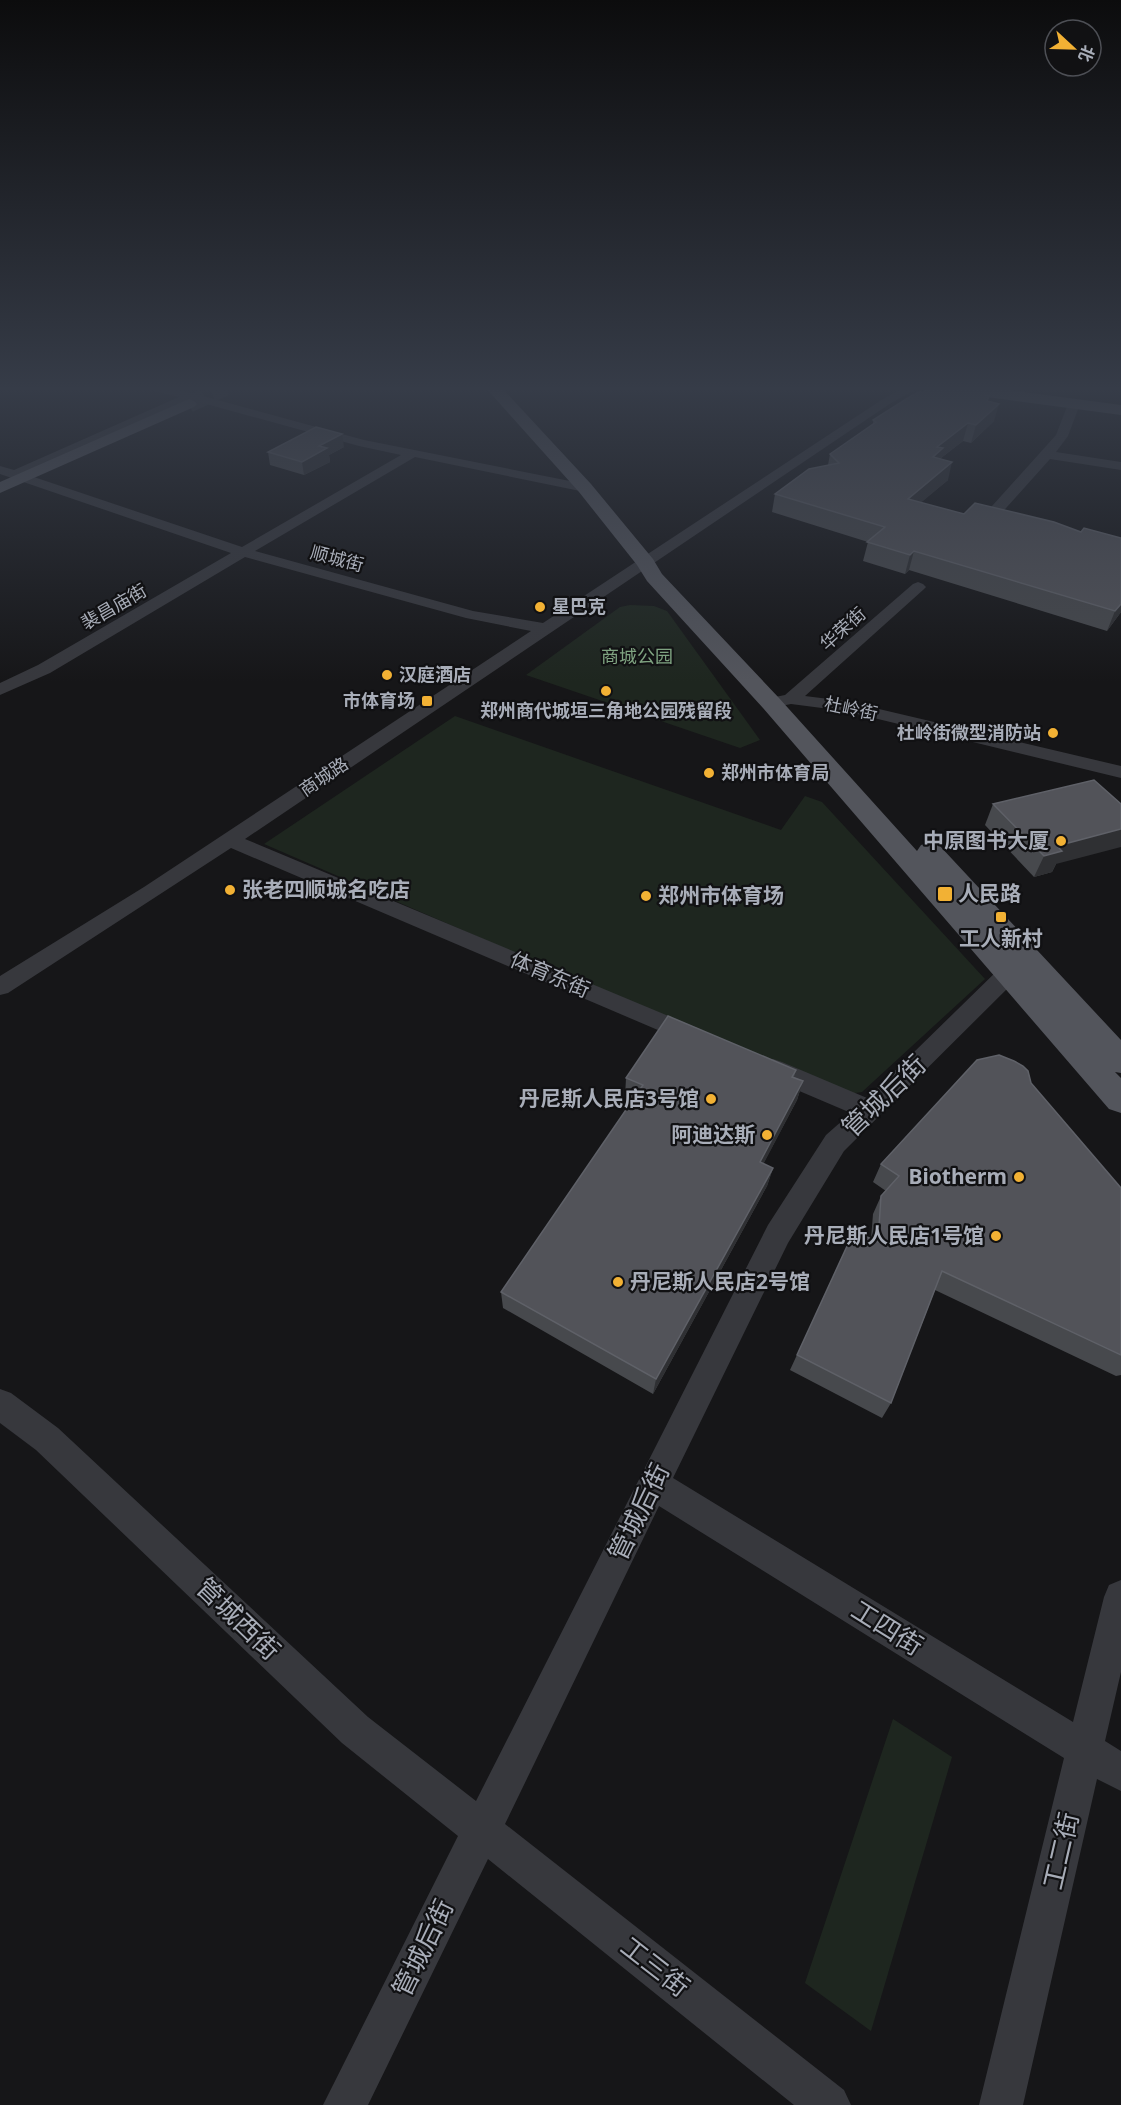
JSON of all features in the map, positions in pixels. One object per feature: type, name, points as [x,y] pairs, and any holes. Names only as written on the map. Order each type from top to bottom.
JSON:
[{"type":"main road","points":[[582,485],[653,559]]},
{"type":"main road","points":[[601,485],[653,559],[654,577],[781,701],[1121,1061]]},
{"type":"main road","points":[[781,701],[1009,973],[1121,1100]]},
{"type":"street","name":"顺城街","points":[[39,485],[244,553],[472,615],[547,629]]},
{"type":"street","name":"裴昌庙街","points":[[0,690],[44,669],[358,485]]},
{"type":"street","points":[[571,485],[585,488]]},
{"type":"street","name":"商城路","points":[[0,987],[230,840],[762,485]]},
{"type":"street","points":[[1019,485],[988,519],[1019,525]]},
{"type":"street","name":"华荣街","points":[[781,701],[918,587]]},
{"type":"street","name":"杜岭街","points":[[781,701],[845,706],[1121,772]]},
{"type":"street","name":"体育东街","points":[[230,840],[718,1046]]},
{"type":"street","name":"管城后街","points":[[345,2105],[778,1234],[835,1143],[1009,973]]},
{"type":"street","points":[[750,1060],[870,1110]]},
{"type":"street","name":"管城西街","points":[[0,1404],[47,1439],[355,1731],[481,1830]]},
{"type":"street","name":"工四街","points":[[653,1484],[1121,1772]]},
{"type":"street","name":"工二街","points":[[1001,2105],[1121,1597]]},
{"type":"street","name":"工三街","points":[[481,1830],[829,2105]]},
{"type":"green space","name":"商城公园","points":[[654,606],[667,611],[760,740],[740,748],[526,675],[620,607]]},
{"type":"green space","name":"郑州市体育场","points":[[455,716],[781,830],[805,796],[822,802],[985,979],[862,1092],[842,1095],[264,844]]},
{"type":"green space","points":[[893,1719],[952,1757],[871,2031],[805,1983]]},
{"type":"building","points":[[787,485],[924,485],[908,499],[964,514],[975,503],[1054,522],[1081,532],[1084,528],[1121,538],[1121,604],[1115,611],[914,551],[910,555],[867,542],[885,527],[775,494]]},
{"type":"building","points":[[1094,780],[1121,804],[1121,829],[1057,846],[1062,851],[1044,856],[993,804]]},
{"type":"building","name":"丹尼斯人民店2号馆","points":[[668,1016],[796,1070],[792,1077],[803,1081],[760,1162],[773,1168],[656,1379],[501,1292],[643,1085],[626,1078]]},
{"type":"building","name":"丹尼斯人民店1号馆","points":[[999,1055],[1014,1061],[1028,1071],[1031,1083],[1121,1188],[1121,1355],[942,1271],[891,1403],[797,1355],[854,1231],[878,1242],[881,1196],[899,1176],[881,1164],[977,1060]]},
{"type":"place","name":"星巴克","points":[[540,607]]},
{"type":"place","name":"汉庭酒店","points":[[387,675]]},
{"type":"place","name":"郑州商代城垣三角地公园残留段","points":[[606,691]]},
{"type":"place","name":"市体育场","points":[[427,701]]},
{"type":"place","name":"杜岭街微型消防站","points":[[1053,733]]},
{"type":"place","name":"郑州市体育局","points":[[709,773]]},
{"type":"place","name":"中原图书大厦","points":[[1061,841]]},
{"type":"place","name":"张老四顺城名吃店","points":[[230,890]]},
{"type":"place","name":"人民路","points":[[945,894]]},
{"type":"place","name":"郑州市体育场","points":[[646,896]]},
{"type":"place","name":"工人新村","points":[[1001,917]]},
{"type":"place","name":"丹尼斯人民店3号馆","points":[[711,1099]]},
{"type":"place","name":"阿迪达斯","points":[[767,1135]]},
{"type":"place","name":"Biotherm","points":[[1019,1177]]},
{"type":"place","name":"丹尼斯人民店1号馆","points":[[996,1236]]},
{"type":"place","name":"丹尼斯人民店2号馆","points":[[618,1282]]}]
